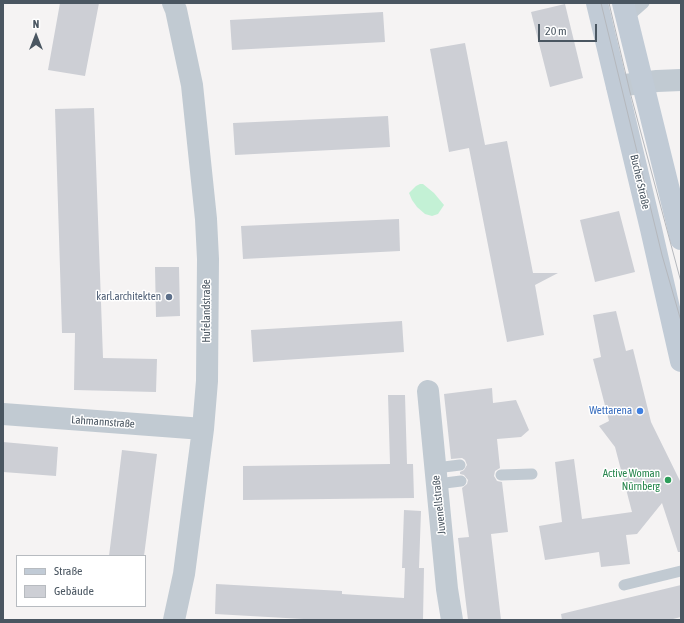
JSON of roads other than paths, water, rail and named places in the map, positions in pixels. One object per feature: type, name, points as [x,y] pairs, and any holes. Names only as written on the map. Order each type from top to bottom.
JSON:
[{"type":"main road","name":"Bucher Straße","points":[[597,3],[681,360]]},
{"type":"main road","points":[[625,10],[681,239]]},
{"type":"street","name":"Hufelandstraße","points":[[173,3],[176,10],[192,85],[206,219],[208,259],[207,374],[203,429],[184,574],[174,620]]},
{"type":"street","points":[[617,86],[643,82],[681,80]]},
{"type":"street","name":"Juvenellstraße","points":[[428,391],[447,588],[452,620]]},
{"type":"street","name":"Lahmannstraße","points":[[3,414],[203,429]]},
{"type":"lane","points":[[625,10],[644,3]]},
{"type":"lane","points":[[436,476],[460,465]]},
{"type":"lane","points":[[501,475],[532,474]]},
{"type":"lane","points":[[436,476],[461,481]]},
{"type":"lane","points":[[624,585],[681,571]]},
{"type":"tram line","points":[[601,3],[662,255],[681,321]]},
{"type":"tram line","points":[[609,3],[630,92],[681,282]]},
{"type":"place","name":"karl.architekten","points":[[169,297]]},
{"type":"place","name":"Wettarena","points":[[640,411]]},
{"type":"place","name":"Active Woman Nürnberg","points":[[668,480]]}]
